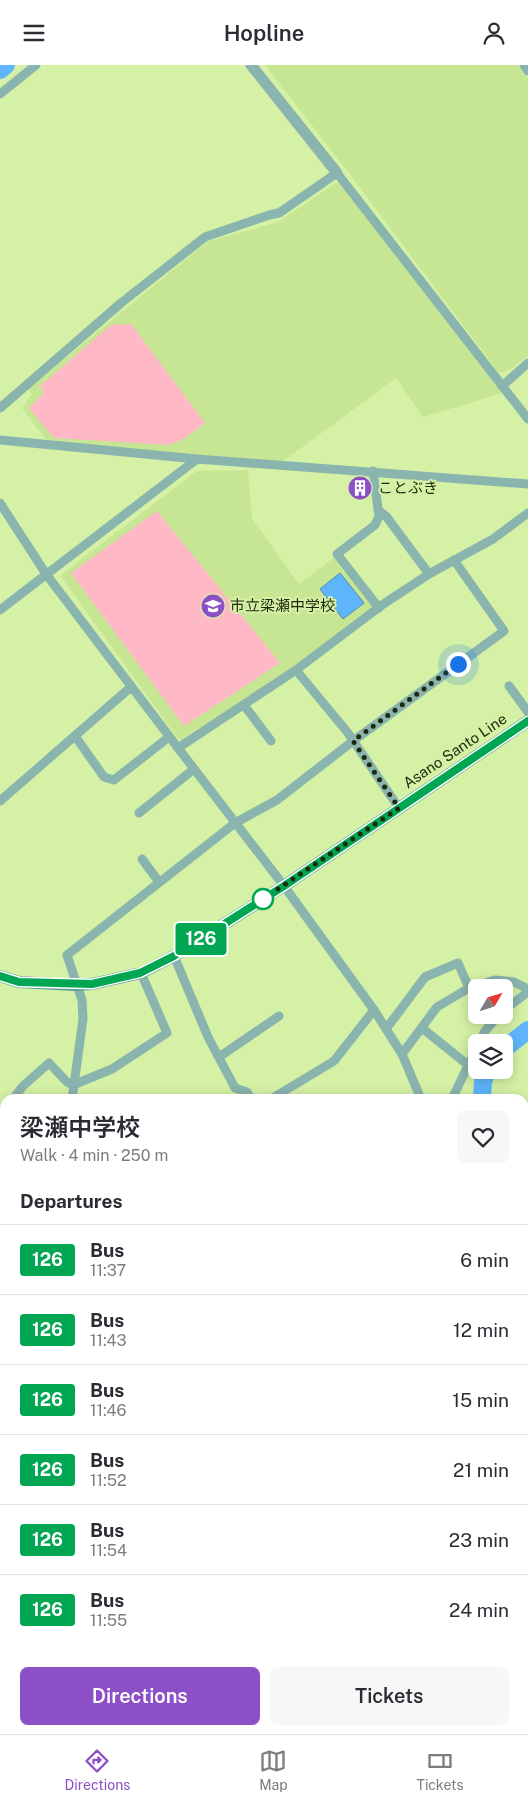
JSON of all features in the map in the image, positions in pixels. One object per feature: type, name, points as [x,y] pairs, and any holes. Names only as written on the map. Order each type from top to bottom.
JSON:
[{"type":"main road","name":"Asano Santo Line","points":[[0,976],[19,982],[76,985],[92,984],[140,973],[174,956],[284,886],[528,721]]},
{"type":"street","points":[[0,94],[36,65]]},
{"type":"street","points":[[251,65],[528,419]]},
{"type":"street","points":[[524,65],[528,71]]},
{"type":"street","points":[[0,408],[121,303],[205,237],[279,213],[337,173]]},
{"type":"street","points":[[502,386],[528,363]]},
{"type":"street","points":[[0,440],[197,459],[528,484]]},
{"type":"street","points":[[0,610],[197,459]]},
{"type":"street","points":[[373,471],[379,516],[375,525],[337,554],[379,608]]},
{"type":"street","points":[[0,503],[46,574],[168,737],[284,886],[374,1010],[402,1054],[419,1094]]},
{"type":"street","points":[[378,510],[386,516],[429,574]]},
{"type":"street","points":[[178,748],[296,671],[379,608],[429,574],[493,539],[528,513]]},
{"type":"street","points":[[72,1094],[83,1019],[82,1001],[67,955],[235,823],[277,800],[353,741],[504,631],[454,560]]},
{"type":"street","points":[[296,671],[353,741],[399,808]]},
{"type":"street","points":[[508,686],[528,712]]},
{"type":"street","points":[[0,801],[131,687]]},
{"type":"street","points":[[244,705],[271,741]]},
{"type":"street","points":[[75,736],[104,777],[114,780],[168,737]]},
{"type":"street","points":[[139,813],[194,769]]},
{"type":"street","points":[[142,859],[159,882]]},
{"type":"street","points":[[174,956],[208,1037],[235,1089],[248,1094]]},
{"type":"street","points":[[386,1029],[425,977],[458,963],[468,986]]},
{"type":"street","points":[[17,1094],[49,1063],[67,1082],[73,1085],[112,1069],[167,1033],[140,973]]},
{"type":"street","points":[[513,982],[528,991],[513,1003]]},
{"type":"street","points":[[402,1054],[437,1007],[468,989]]},
{"type":"street","points":[[279,1094],[334,1061],[374,1010]]},
{"type":"street","points":[[219,1057],[279,1016]]},
{"type":"street","points":[[422,1028],[468,1065],[454,1094]]},
{"type":"shaded area","points":[[265,65],[518,65],[528,78],[528,355],[513,368],[499,373],[346,169]]},
{"type":"shaded area","points":[[336,183],[339,183],[503,393],[423,417],[396,378],[282,462],[47,441],[22,408],[32,394],[28,389],[207,242],[278,222]]},
{"type":"shaded area","points":[[131,324],[205,423],[185,438],[169,445],[54,438],[29,408],[44,393],[40,386],[111,325]]},
{"type":"shaded area","points":[[248,470],[252,519],[299,584],[335,557],[373,603],[372,608],[298,665],[209,723],[179,740],[62,578],[62,574],[197,471]]},
{"type":"shaded area","points":[[157,511],[280,663],[184,726],[71,573]]},
{"type":"water","points":[[340,573],[364,603],[343,619],[320,589]]},
{"type":"waterway","points":[[0,70],[6,65]]},
{"type":"waterway","points":[[513,1042],[528,1030]]},
{"type":"waterway","points":[[482,1094],[484,1079]]},
{"type":"bus line","name":"126","points":[[0,976],[19,982],[76,985],[92,984],[140,973],[174,956],[284,886],[528,721]]},
{"type":"place","name":"ことぶき","points":[[360,488]]},
{"type":"place","name":"市立梁瀬中学校","points":[[213,606]]},
{"type":"route","points":[[263,899],[399,808],[353,741],[458,664]]}]
